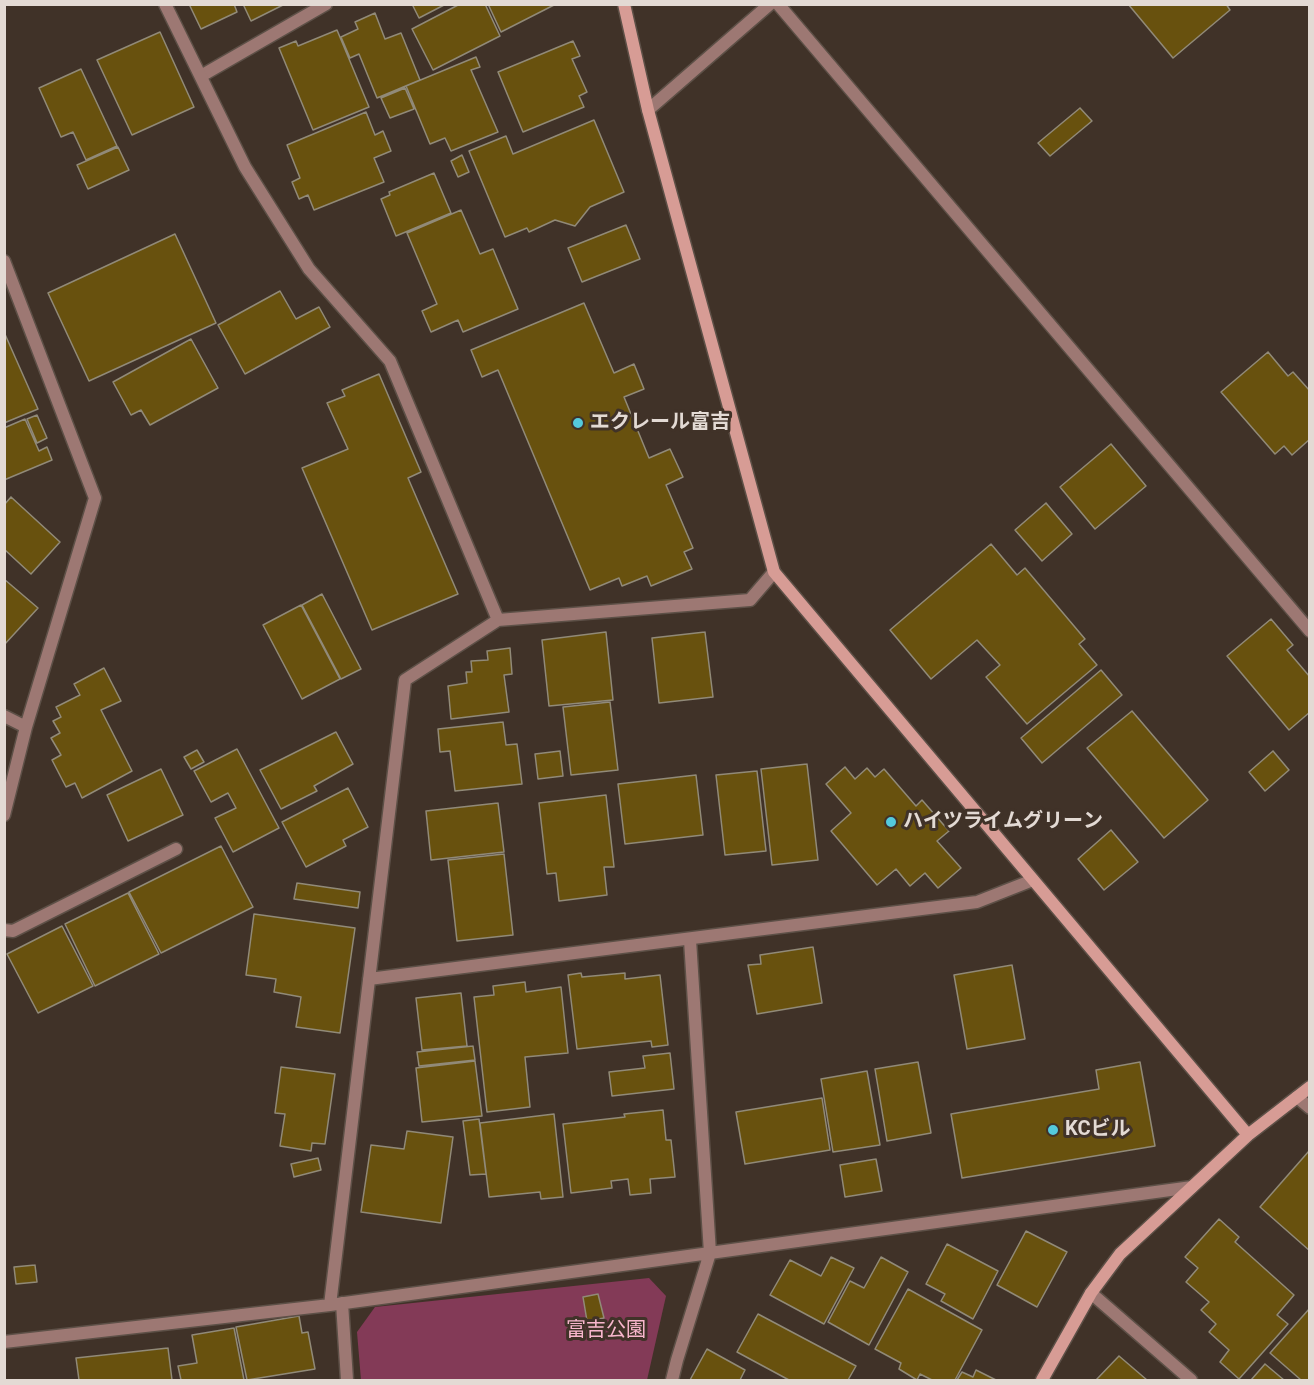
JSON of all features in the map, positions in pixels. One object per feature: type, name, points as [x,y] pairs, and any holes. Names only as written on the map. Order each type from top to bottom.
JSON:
[{"type":"street","points":[[165,4],[245,167],[309,269],[390,361],[498,620]]},
{"type":"street","points":[[201,76],[326,4]]},
{"type":"street","points":[[624,4],[648,110],[774,572],[1248,1136]]},
{"type":"street","points":[[648,110],[770,4]]},
{"type":"street","points":[[778,4],[1310,631]]},
{"type":"street","points":[[4,261],[95,498],[26,727],[4,815]]},
{"type":"street","points":[[346,1380],[336,1304],[369,979],[405,680],[498,620],[750,600],[774,572]]},
{"type":"street","points":[[4,716],[26,727]]},
{"type":"street","points":[[4,930],[13,932],[176,849]]},
{"type":"street","points":[[369,979],[977,902],[1033,880]]},
{"type":"street","points":[[672,1380],[710,1253],[690,940]]},
{"type":"street","points":[[1042,1380],[1091,1293],[1120,1254],[1248,1136],[1310,1087]]},
{"type":"street","points":[[1297,1097],[1310,1108]]},
{"type":"street","points":[[4,1342],[336,1304],[1192,1187]]},
{"type":"street","points":[[1091,1293],[1191,1380]]},
{"type":"green space","name":"富吉公園","points":[[649,1278],[666,1296],[647,1380],[361,1380],[357,1332],[375,1307]]},
{"type":"building","points":[[189,4],[234,4],[237,12],[201,29]]},
{"type":"building","points":[[243,4],[285,4],[251,21]]},
{"type":"building","points":[[412,4],[446,4],[419,18]]},
{"type":"building","points":[[460,4],[485,4],[500,36],[433,70],[412,29]]},
{"type":"building","points":[[488,4],[556,4],[501,32]]},
{"type":"building","points":[[1128,4],[1226,4],[1230,10],[1173,58]]},
{"type":"building","points":[[375,13],[385,39],[401,33],[420,80],[377,98],[359,54],[350,58],[341,37],[358,29],[355,22]]},
{"type":"building","points":[[337,30],[369,107],[313,130],[279,48],[296,41],[298,46]]},
{"type":"building","points":[[160,32],[194,107],[132,135],[97,60]]},
{"type":"building","points":[[573,41],[580,56],[572,59],[587,92],[579,96],[584,107],[523,132],[498,72]]},
{"type":"building","points":[[476,57],[480,67],[471,70],[498,132],[451,151],[445,138],[430,144],[406,86]]},
{"type":"building","points":[[81,69],[117,146],[86,160],[73,132],[61,137],[39,88]]},
{"type":"building","points":[[405,88],[414,109],[390,118],[381,98]]},
{"type":"building","points":[[1080,108],[1092,121],[1050,156],[1038,143]]},
{"type":"building","points":[[366,112],[375,135],[383,131],[391,151],[374,158],[384,182],[314,210],[308,195],[299,199],[292,182],[300,178],[287,145]]},
{"type":"building","points":[[594,120],[624,192],[590,207],[575,226],[555,220],[529,232],[527,228],[505,237],[469,151],[506,136],[513,154]]},
{"type":"building","points":[[118,147],[129,170],[88,189],[77,165]]},
{"type":"building","points":[[462,155],[469,172],[458,177],[451,161]]},
{"type":"building","points":[[434,173],[451,213],[396,236],[381,199],[390,195],[389,192]]},
{"type":"building","points":[[461,210],[480,254],[493,249],[518,309],[463,332],[458,320],[431,332],[422,311],[437,304],[407,233]]},
{"type":"building","points":[[626,225],[640,259],[582,282],[568,248]]},
{"type":"building","points":[[175,234],[216,323],[89,381],[48,293]]},
{"type":"building","points":[[280,291],[296,319],[319,307],[330,327],[245,374],[218,325]]},
{"type":"building","name":"エクレール富吉","points":[[584,303],[614,373],[634,364],[644,389],[624,397],[649,458],[670,449],[683,477],[666,485],[693,548],[684,552],[692,569],[651,586],[647,576],[622,586],[619,578],[590,590],[498,370],[482,377],[471,350]]},
{"type":"building","points":[[4,332],[38,409],[4,423]]},
{"type":"building","points":[[191,339],[218,388],[150,425],[141,410],[131,415],[113,382]]},
{"type":"building","points":[[1268,352],[1288,376],[1293,372],[1310,391],[1310,439],[1292,455],[1284,446],[1275,454],[1221,392]]},
{"type":"building","points":[[379,374],[421,472],[408,478],[458,594],[372,630],[302,468],[348,449],[327,403],[345,396],[342,390]]},
{"type":"building","points":[[37,415],[47,438],[37,443],[27,419]]},
{"type":"building","points":[[25,419],[39,451],[47,447],[52,460],[4,480],[4,428]]},
{"type":"building","points":[[1111,444],[1146,486],[1095,529],[1060,487]]},
{"type":"building","points":[[11,497],[60,542],[31,574],[4,549],[4,505]]},
{"type":"building","points":[[1046,503],[1072,534],[1042,561],[1015,530]]},
{"type":"building","points":[[991,544],[1017,575],[1025,568],[1085,639],[1079,644],[1097,665],[1027,724],[986,677],[1000,665],[977,640],[931,679],[890,630]]},
{"type":"building","points":[[4,579],[38,608],[4,645]]},
{"type":"building","points":[[322,594],[361,669],[341,679],[302,605]]},
{"type":"building","points":[[301,605],[340,679],[302,699],[263,625]]},
{"type":"building","points":[[1271,619],[1293,645],[1287,650],[1310,677],[1310,712],[1289,730],[1227,656]]},
{"type":"building","points":[[606,632],[613,700],[549,706],[542,640]]},
{"type":"building","points":[[705,632],[713,697],[659,703],[652,638]]},
{"type":"building","points":[[510,648],[512,674],[504,675],[509,712],[451,719],[448,686],[467,683],[466,672],[472,672],[471,661],[488,660],[487,651]]},
{"type":"building","points":[[104,668],[121,701],[101,710],[132,771],[82,798],[75,783],[66,787],[52,760],[61,755],[51,738],[60,733],[53,721],[61,717],[56,707],[80,695],[74,684]]},
{"type":"building","points":[[1101,670],[1122,695],[1042,763],[1021,738]]},
{"type":"building","points":[[610,702],[618,770],[571,775],[563,707]]},
{"type":"building","points":[[1132,711],[1208,800],[1164,838],[1087,748]]},
{"type":"building","points":[[503,722],[506,745],[517,744],[522,784],[455,791],[450,751],[440,752],[438,729]]},
{"type":"building","points":[[336,732],[353,764],[314,786],[317,791],[281,809],[260,770]]},
{"type":"building","points":[[237,749],[279,828],[233,852],[215,818],[236,808],[228,793],[211,802],[194,771]]},
{"type":"building","points":[[197,750],[204,762],[191,769],[184,757]]},
{"type":"building","points":[[560,751],[563,776],[538,779],[535,754]]},
{"type":"building","points":[[1273,751],[1289,770],[1265,791],[1249,772]]},
{"type":"building","points":[[807,764],[818,860],[772,865],[761,769]]},
{"type":"building","name":"ハイツライムグリーン","points":[[845,767],[855,779],[867,768],[875,777],[884,769],[916,806],[922,800],[949,831],[937,841],[961,868],[938,888],[925,873],[910,886],[896,869],[877,885],[831,831],[851,813],[826,784]]},
{"type":"building","points":[[161,769],[183,815],[128,841],[107,795]]},
{"type":"building","points":[[757,771],[766,851],[725,855],[716,775]]},
{"type":"building","points":[[696,775],[703,835],[625,844],[618,784]]},
{"type":"building","points":[[348,788],[368,827],[343,840],[346,846],[306,867],[282,822]]},
{"type":"building","points":[[606,795],[614,867],[604,867],[607,895],[559,901],[556,873],[547,874],[539,803]]},
{"type":"building","points":[[498,803],[504,852],[431,860],[426,811]]},
{"type":"building","points":[[1111,830],[1138,862],[1104,890],[1078,859]]},
{"type":"building","points":[[221,846],[253,907],[161,953],[129,892]]},
{"type":"building","points":[[504,854],[513,935],[457,941],[448,860]]},
{"type":"building","points":[[297,883],[360,892],[358,908],[294,899]]},
{"type":"building","points":[[128,893],[159,954],[95,986],[65,924]]},
{"type":"building","points":[[254,914],[355,928],[340,1033],[296,1027],[301,997],[274,992],[276,979],[246,975]]},
{"type":"building","points":[[62,926],[93,986],[38,1013],[7,954]]},
{"type":"building","points":[[813,947],[822,1003],[757,1014],[748,965],[761,964],[760,955]]},
{"type":"building","points":[[1012,965],[1025,1039],[967,1049],[954,975]]},
{"type":"building","points":[[581,973],[582,977],[625,973],[625,979],[660,975],[668,1045],[652,1047],[651,1041],[577,1049],[568,975]]},
{"type":"building","points":[[525,982],[526,992],[561,987],[568,1053],[525,1057],[530,1107],[487,1112],[474,997],[494,995],[493,986]]},
{"type":"building","points":[[461,993],[467,1046],[422,1050],[416,998]]},
{"type":"building","points":[[473,1046],[475,1060],[419,1066],[417,1052]]},
{"type":"building","points":[[670,1053],[674,1089],[612,1096],[609,1072],[645,1068],[643,1056]]},
{"type":"building","points":[[475,1061],[482,1116],[422,1122],[416,1068]]},
{"type":"building","points":[[918,1062],[931,1133],[887,1141],[875,1069]]},
{"type":"building","name":"KCビル","points":[[1140,1062],[1155,1146],[962,1178],[951,1114],[1099,1089],[1096,1070]]},
{"type":"building","points":[[281,1067],[335,1074],[325,1144],[312,1143],[311,1151],[280,1146],[285,1114],[275,1113]]},
{"type":"building","points":[[867,1071],[880,1145],[833,1152],[821,1079]]},
{"type":"building","points":[[822,1098],[830,1150],[745,1164],[736,1112]]},
{"type":"building","points":[[663,1110],[666,1140],[671,1140],[675,1177],[650,1179],[651,1193],[630,1195],[628,1179],[611,1181],[612,1188],[571,1193],[563,1124]]},
{"type":"building","points":[[554,1114],[563,1197],[541,1199],[540,1192],[489,1197],[480,1123]]},
{"type":"building","points":[[479,1119],[486,1174],[470,1175],[463,1121]]},
{"type":"building","points":[[407,1131],[453,1137],[441,1223],[361,1212],[371,1145],[404,1149]]},
{"type":"building","points":[[1310,1152],[1310,1251],[1260,1207]]},
{"type":"building","points":[[318,1158],[321,1170],[294,1177],[291,1164]]},
{"type":"building","points":[[876,1159],[882,1191],[845,1197],[840,1165]]},
{"type":"building","points":[[1219,1219],[1239,1237],[1235,1242],[1294,1295],[1277,1315],[1288,1324],[1239,1379],[1220,1362],[1229,1350],[1209,1332],[1216,1324],[1201,1310],[1209,1302],[1186,1282],[1198,1268],[1185,1257]]},
{"type":"building","points":[[1026,1231],[1067,1252],[1037,1307],[997,1285]]},
{"type":"building","points":[[947,1244],[998,1271],[973,1319],[941,1301],[945,1294],[926,1284]]},
{"type":"building","points":[[831,1257],[854,1268],[824,1324],[770,1295],[790,1260],[821,1276]]},
{"type":"building","points":[[881,1257],[908,1272],[869,1345],[828,1322],[850,1281],[864,1288]]},
{"type":"building","points":[[35,1265],[37,1282],[16,1284],[14,1267]]},
{"type":"building","points":[[908,1289],[982,1330],[955,1380],[932,1380],[920,1374],[917,1380],[899,1369],[901,1363],[875,1349]]},
{"type":"building","points":[[598,1294],[604,1318],[587,1321],[583,1297]]},
{"type":"building","points":[[1310,1308],[1310,1380],[1301,1380],[1270,1353]]},
{"type":"building","points":[[758,1314],[856,1366],[848,1380],[789,1380],[737,1352]]},
{"type":"building","points":[[299,1316],[302,1333],[308,1332],[315,1369],[247,1380],[236,1327]]},
{"type":"building","points":[[234,1328],[244,1380],[181,1380],[178,1366],[197,1363],[192,1335]]},
{"type":"building","points":[[168,1348],[172,1380],[79,1380],[76,1358]]},
{"type":"building","points":[[707,1349],[745,1370],[740,1380],[690,1380]]},
{"type":"building","points":[[1119,1356],[1147,1380],[1096,1380]]},
{"type":"building","points":[[1265,1364],[1284,1380],[1251,1380]]},
{"type":"building","points":[[976,1370],[996,1380],[957,1380],[962,1372],[973,1377]]},
{"type":"place","name":"エクレール富吉","points":[[578,423]]},
{"type":"place","name":"ハイツライムグリーン","points":[[891,822]]},
{"type":"place","name":"KCビル","points":[[1053,1130]]}]
